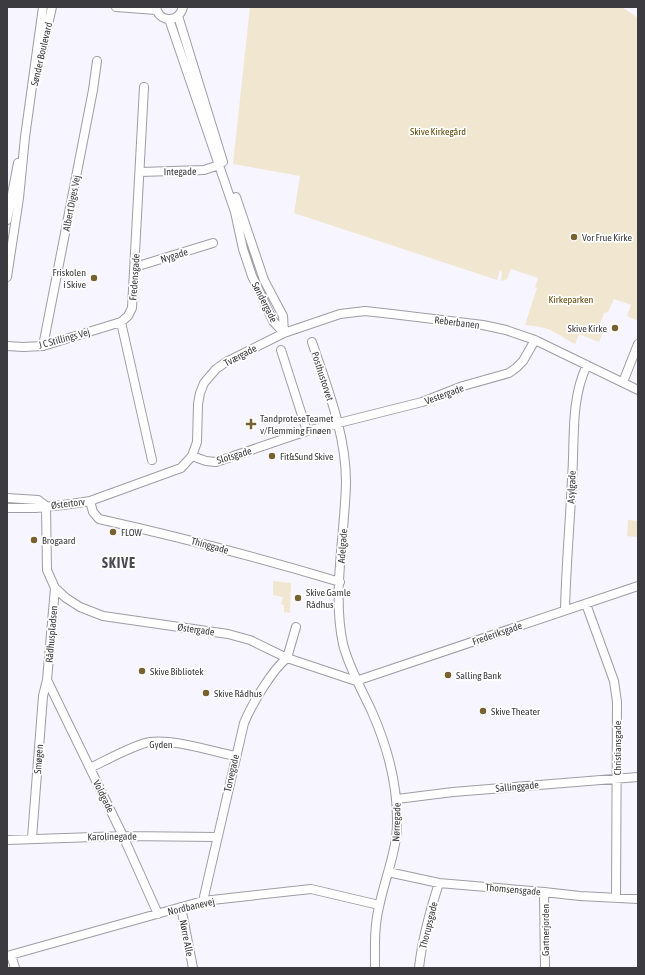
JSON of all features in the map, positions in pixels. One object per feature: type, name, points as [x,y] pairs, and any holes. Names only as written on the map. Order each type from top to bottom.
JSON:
[{"type":"street","name":"Sønder Boulevard","points":[[7,220],[13,184],[24,137],[43,7]]},
{"type":"street","name":"Sønder Boulevard","points":[[30,101],[52,7]]},
{"type":"street","points":[[116,7],[156,8],[161,16],[168,19],[178,16],[181,13],[182,7]]},
{"type":"street","name":"Søndergade","points":[[178,16],[258,264],[273,300],[283,316],[284,333]]},
{"type":"street","name":"Søndergade","points":[[168,19],[235,212],[243,249],[255,284],[273,321],[284,333]]},
{"type":"street","name":"Albert Diges Vej","points":[[42,346],[97,61]]},
{"type":"street","name":"Fredensgade","points":[[121,322],[128,316],[132,308],[144,87]]},
{"type":"street","name":"Sønder Boulevard","points":[[7,278],[19,198],[24,137]]},
{"type":"street","name":"Integade","points":[[140,172],[204,170],[219,165]]},
{"type":"street","name":"Nygade","points":[[135,267],[213,243]]},
{"type":"street","name":"Reberbanen","points":[[284,333],[333,315],[365,311],[483,325],[506,330],[536,340],[638,390]]},
{"type":"street","points":[[121,322],[152,460]]},
{"type":"street","name":"J C Stillings Vej","points":[[7,346],[42,346],[121,322]]},
{"type":"street","name":"Tværgade","points":[[192,456],[197,442],[198,396],[208,377],[226,362],[284,333]]},
{"type":"street","name":"Vestergade","points":[[338,422],[422,402],[463,386],[508,373],[523,361],[536,340]]},
{"type":"street","name":"Posthustorvet","points":[[312,342],[334,410]]},
{"type":"street","points":[[623,382],[638,344]]},
{"type":"street","points":[[281,350],[307,431]]},
{"type":"street","name":"Asylgade","points":[[565,610],[566,563],[575,405],[581,377],[587,365]]},
{"type":"street","name":"Adelgade","points":[[334,410],[343,445],[346,482],[340,582],[340,622],[344,644],[356,681]]},
{"type":"street","name":"Slotsgade","points":[[192,456],[206,461],[216,462],[338,422]]},
{"type":"street","points":[[90,501],[176,470],[185,465],[192,456]]},
{"type":"street","name":"Østertorv","points":[[7,498],[38,500],[46,506]]},
{"type":"street","name":"Thinggade","points":[[90,501],[93,512],[99,519],[178,537],[340,582]]},
{"type":"street","name":"Østertorv","points":[[7,508],[64,506],[90,501]]},
{"type":"street","name":"Østergade","points":[[46,506],[47,570],[55,588],[66,598],[80,607],[103,616],[228,634],[250,640],[287,658],[356,681]]},
{"type":"street","name":"Frederiksgade","points":[[356,681],[638,586]]},
{"type":"street","name":"Rådhuspladsen","points":[[47,680],[55,588]]},
{"type":"street","name":"Christiansgade","points":[[586,604],[614,681],[618,702],[616,898]]},
{"type":"street","points":[[287,658],[296,627]]},
{"type":"street","name":"Torvegade","points":[[203,901],[235,756],[244,723],[250,709],[279,664],[287,658]]},
{"type":"street","name":"Voldgade","points":[[47,680],[124,836],[158,914]]},
{"type":"street","name":"Smøgen","points":[[32,838],[43,696],[47,680]]},
{"type":"street","name":"Nørregade","points":[[356,681],[372,713],[386,750],[397,799],[397,833],[376,922],[375,968]]},
{"type":"street","name":"Gyden","points":[[90,768],[149,742],[179,744],[235,756]]},
{"type":"street","name":"Sallinggade","points":[[397,799],[454,792],[638,777]]},
{"type":"street","name":"Karolinegade","points":[[7,840],[124,836],[217,837]]},
{"type":"street","name":"Thomsensgade","points":[[388,872],[439,883],[580,896],[638,899]]},
{"type":"street","name":"Thorupsgade","points":[[419,968],[421,949],[439,883]]},
{"type":"street","name":"Nordbanevej","points":[[9,955],[203,901],[311,889],[379,905]]},
{"type":"street","name":"Gartnerjorden","points":[[544,892],[545,968]]},
{"type":"street","name":"Nørre Alle","points":[[181,907],[193,968]]},
{"type":"street","points":[[9,955],[15,968]]},
{"type":"green space","name":"Skive Kirkegård","points":[[250,7],[622,7],[638,18],[638,321],[627,316],[631,305],[614,299],[608,312],[604,313],[600,324],[605,326],[599,342],[579,334],[575,344],[548,329],[525,325],[537,288],[535,287],[538,278],[511,269],[507,279],[501,281],[502,272],[500,270],[497,280],[294,213],[300,176],[233,164]]},
{"type":"green space","points":[[628,520],[638,521],[638,537],[627,536]]},
{"type":"green space","points":[[273,581],[291,583],[290,613],[284,612],[284,605],[281,604],[283,597],[273,595]]},
{"type":"place","name":"Vor Frue Kirke","points":[[574,237]]},
{"type":"place","name":"Friskolen i Skive","points":[[94,278]]},
{"type":"place","name":"Skive Kirke","points":[[615,328]]},
{"type":"place","name":"TandproteseTeamet v/Flemming Finøen","points":[[251,424]]},
{"type":"place","name":"Fit&Sund Skive","points":[[272,456]]},
{"type":"place","name":"FLOW","points":[[113,532]]},
{"type":"place","name":"Brogaard","points":[[34,540]]},
{"type":"place","name":"Skive Gamle Rådhus","points":[[298,598]]},
{"type":"place","name":"Skive Bibliotek","points":[[142,671]]},
{"type":"place","name":"Salling Bank","points":[[448,675]]},
{"type":"place","name":"Skive Rådhus","points":[[206,693]]},
{"type":"place","name":"Skive Theater","points":[[483,711]]},
{"type":"district","name":"SKIVE","points":[[119,563]]},
{"type":"park label","name":"Kirkeparken","points":[[571,299]]}]
